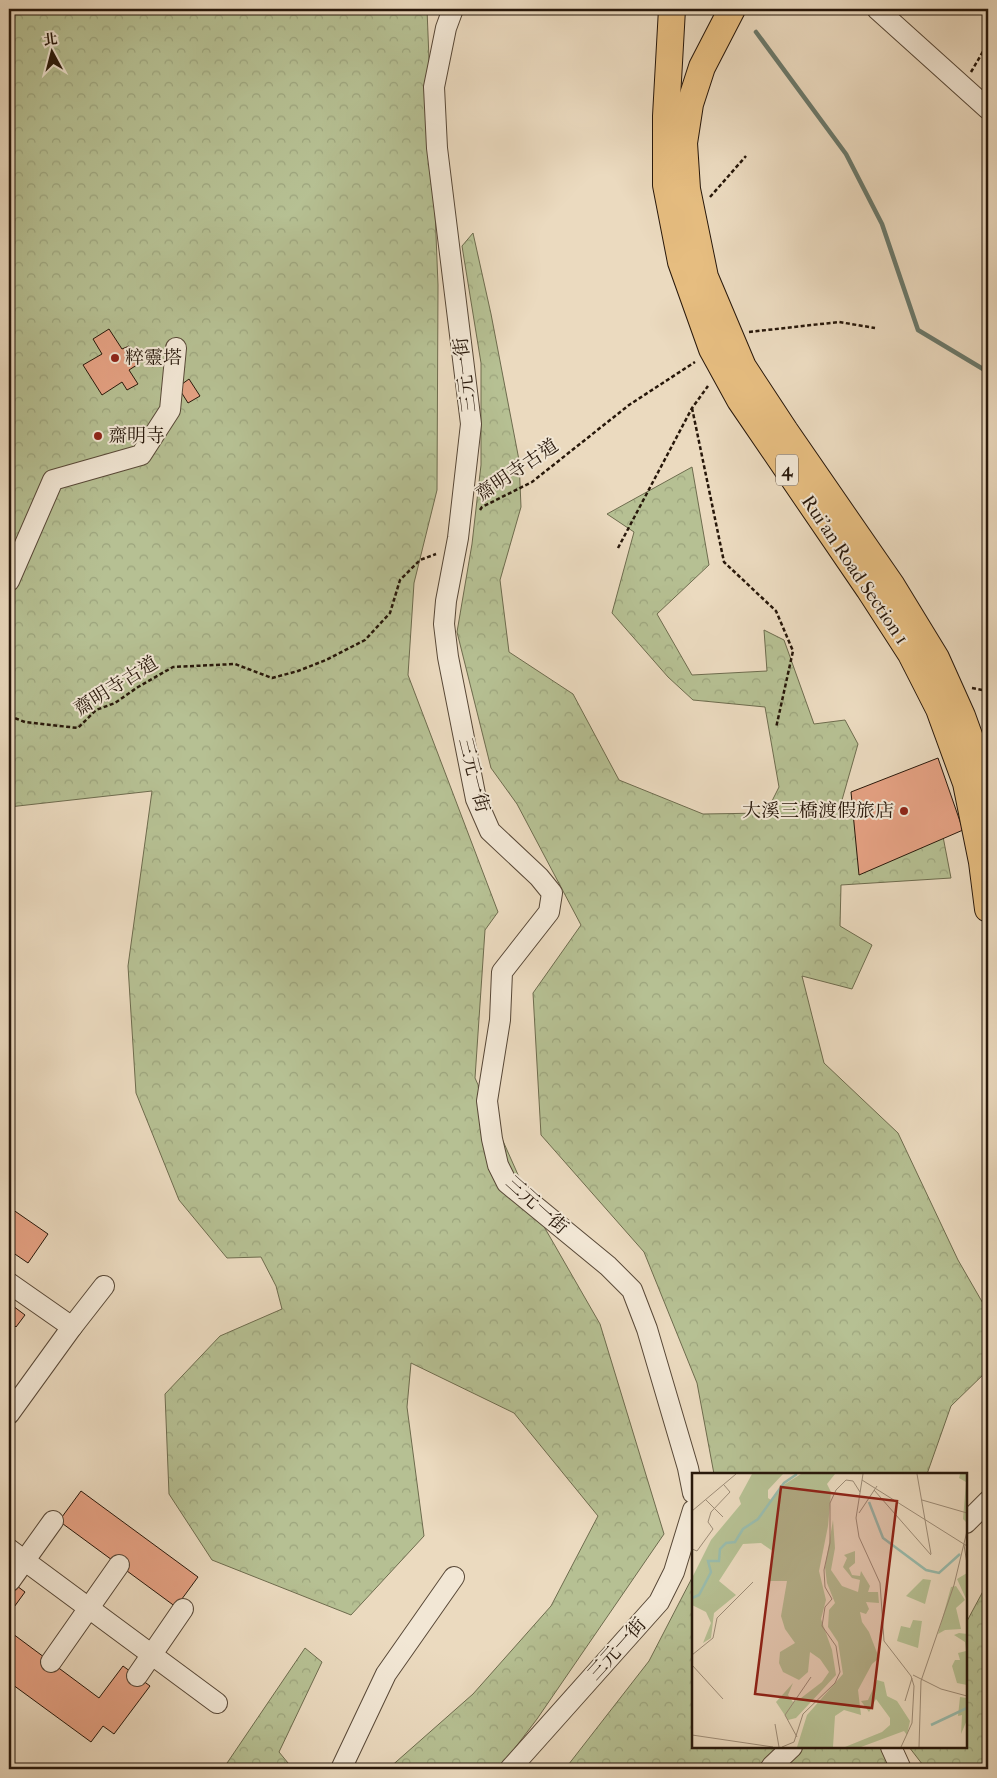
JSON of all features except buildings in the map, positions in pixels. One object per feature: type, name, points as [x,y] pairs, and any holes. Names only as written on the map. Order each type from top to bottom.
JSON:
[{"type":"main road","name":"Rui'an Road Section 1","points":[[672,9],[666,116],[666,185],[681,262],[721,350],[740,400],[911,654],[939,709],[966,783],[982,862],[988,909]]},
{"type":"main road","name":"Rui'an Road Section 1","points":[[725,10],[702,67],[690,104],[684,143],[687,190],[721,350],[743,367],[892,586],[936,658],[962,716],[984,778],[988,797]]},
{"type":"street","name":"三元一街","points":[[453,9],[446,28],[434,87],[437,148],[471,424],[458,538],[446,601],[444,624],[448,657],[476,799],[490,831],[539,877],[552,893],[549,912],[502,972],[500,1020],[487,1101],[492,1139],[498,1165],[507,1183],[608,1266],[632,1290],[683,1450],[692,1489]]},
{"type":"street","points":[[877,9],[988,109]]},
{"type":"street","points":[[9,581],[53,480],[141,455],[170,410],[176,348]]},
{"type":"street","points":[[9,1283],[72,1327]]},
{"type":"street","points":[[9,1414],[104,1286]]},
{"type":"street","points":[[967,1522],[988,1501]]},
{"type":"street","name":"三元一街","points":[[510,1769],[659,1602],[674,1572],[692,1513]]},
{"type":"street","points":[[10,1581],[53,1520]]},
{"type":"street","points":[[9,1549],[217,1703]]},
{"type":"street","points":[[50,1662],[119,1564]]},
{"type":"street","points":[[341,1769],[386,1674],[454,1577]]},
{"type":"street","points":[[136,1676],[183,1610]]},
{"type":"street","points":[[770,1769],[791,1748]]},
{"type":"street","points":[[891,1748],[901,1769]]},
{"type":"path","points":[[962,86],[988,43]]},
{"type":"path","points":[[692,216],[746,156]]},
{"type":"path","points":[[618,548],[721,350],[839,322],[875,328]]},
{"type":"path","name":"齋明寺古道","points":[[9,716],[26,722],[78,728],[96,710],[115,703],[173,667],[235,664],[272,678],[298,671],[326,660],[365,640],[390,613],[400,580],[420,560],[434,556],[458,538],[482,507],[532,482],[629,405],[721,350]]},
{"type":"path","points":[[692,408],[724,562],[776,612],[793,651],[776,728]]},
{"type":"green space","points":[[9,9],[427,9],[438,285],[437,490],[414,583],[408,675],[498,912],[485,930],[475,1078],[531,1204],[600,1324],[664,1534],[537,1719],[499,1769],[388,1769],[473,1694],[551,1606],[598,1516],[514,1413],[411,1363],[407,1407],[424,1536],[351,1615],[212,1560],[169,1494],[165,1394],[220,1336],[282,1309],[276,1286],[261,1257],[227,1258],[179,1200],[136,1093],[128,966],[152,791],[9,807],[9,657],[13,558],[9,556]]},
{"type":"green space","points":[[473,233],[491,314],[519,460],[521,507],[500,580],[509,652],[573,694],[619,780],[703,814],[766,813],[779,787],[765,707],[693,700],[668,677],[612,613],[634,532],[607,514],[692,467],[709,565],[657,614],[692,675],[767,671],[764,630],[784,640],[814,724],[845,720],[858,744],[842,800],[857,814],[934,790],[951,878],[841,885],[840,926],[872,945],[852,989],[802,976],[824,1063],[898,1133],[958,1260],[988,1312],[988,1370],[951,1406],[927,1473],[714,1473],[697,1383],[644,1252],[541,1135],[533,993],[581,925],[517,804],[491,768],[457,632],[472,544],[481,465],[481,363],[462,246]]},
{"type":"green space","points":[[692,1578],[692,1748],[884,1748],[888,1769],[565,1769],[649,1661]]},
{"type":"green space","points":[[988,1582],[988,1746],[986,1769],[926,1769],[910,1748],[967,1748],[967,1621]]},
{"type":"green space","points":[[305,1648],[322,1662],[279,1752],[293,1769],[223,1769]]},
{"type":"waterway","points":[[756,32],[846,154],[882,224],[918,330],[988,372]]},
{"type":"place","name":"粹靈塔","points":[[115,358]]},
{"type":"place","name":"齋明寺","points":[[98,436]]},
{"type":"place","name":"大溪三橋渡假旅店","points":[[904,811]]}]
